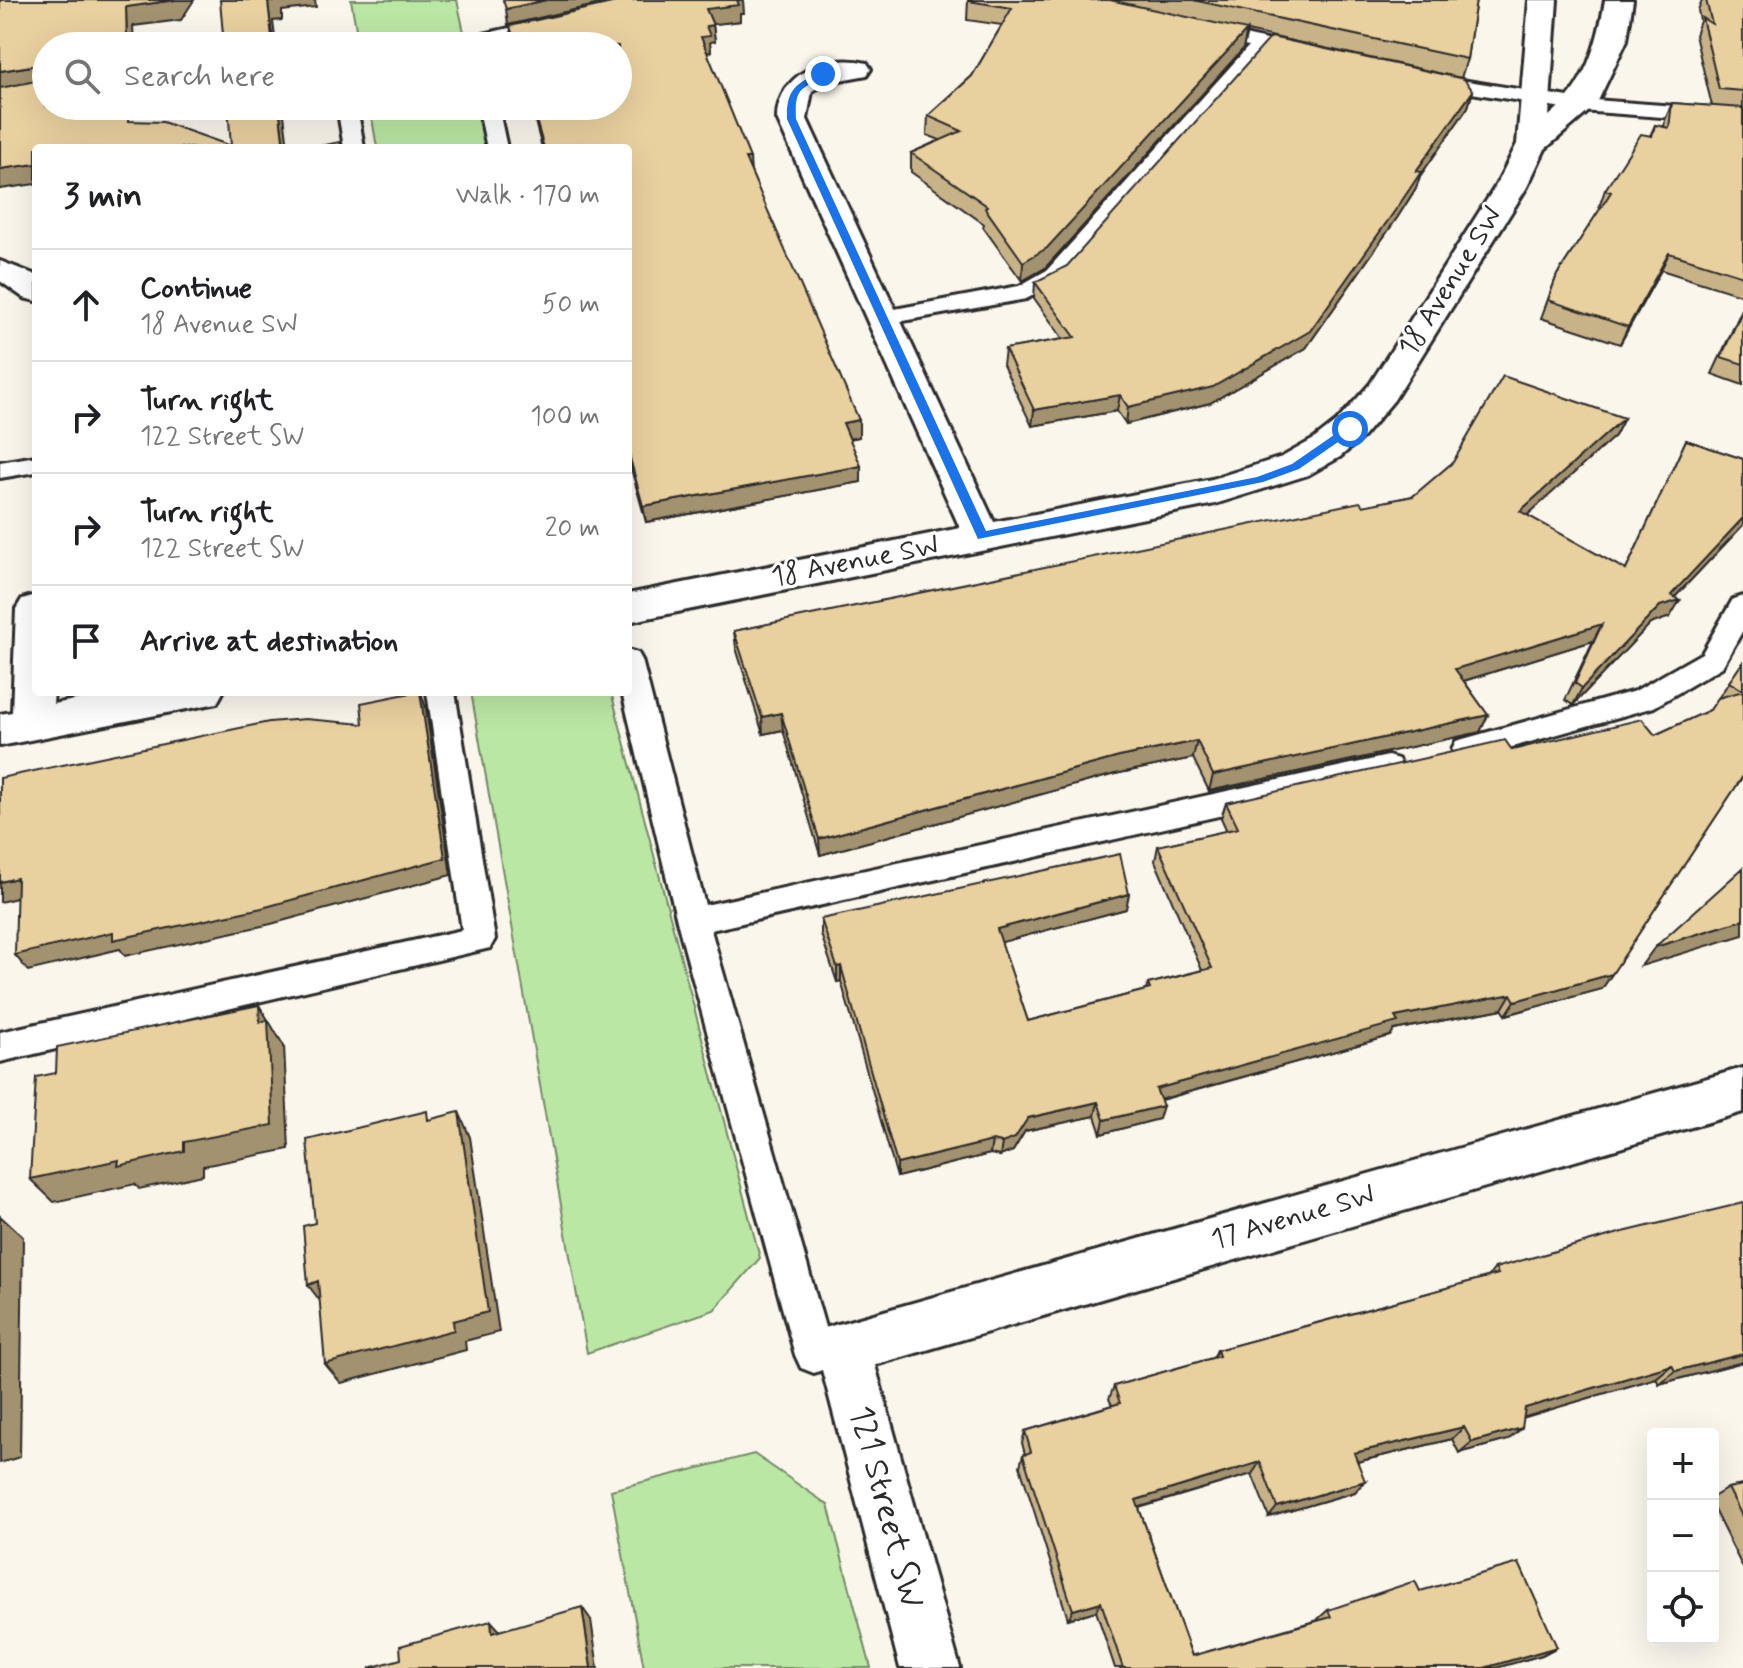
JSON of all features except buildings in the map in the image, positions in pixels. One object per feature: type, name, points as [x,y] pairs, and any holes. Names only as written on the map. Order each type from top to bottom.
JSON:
[{"type":"street","name":"18 Avenue SW","points":[[632,607],[1215,491],[1295,466],[1327,448],[1350,429],[1382,392],[1511,187],[1532,144],[1543,0]]},
{"type":"street","name":"18 Avenue SW","points":[[1532,144],[1581,105],[1613,40],[1619,0]]},
{"type":"street","points":[[857,69],[823,74],[803,82],[791,100],[791,110],[881,318],[982,536]]},
{"type":"street","points":[[32,633],[16,727],[181,696]]},
{"type":"street","name":"17 Avenue SW","points":[[829,1351],[1743,1090]]},
{"type":"street","name":"121 Street SW","points":[[829,1351],[930,1668]]},
{"type":"lane","points":[[516,32],[573,19]]},
{"type":"lane","points":[[1185,28],[1322,59]]},
{"type":"lane","points":[[881,318],[1026,292],[1055,275],[1261,45]]},
{"type":"lane","points":[[1413,78],[1581,105],[1743,117]]},
{"type":"lane","points":[[349,120],[353,144]]},
{"type":"lane","points":[[491,120],[496,144]]},
{"type":"lane","points":[[0,470],[32,465]]},
{"type":"lane","points":[[693,921],[1516,738],[1644,699],[1712,660],[1743,606]]},
{"type":"lane","points":[[632,676],[693,921],[829,1351]]},
{"type":"lane","points":[[0,1047],[479,939],[442,696]]},
{"type":"green space","points":[[351,0],[457,0],[464,32],[357,32]]},
{"type":"green space","points":[[372,120],[483,120],[488,144],[376,144]]},
{"type":"green space","points":[[472,696],[612,696],[760,1258],[714,1310],[587,1353]]},
{"type":"green space","points":[[754,1454],[828,1505],[871,1668],[644,1668],[611,1490]]},
{"type":"route","points":[[823,74],[803,82],[795,90],[791,100],[792,119],[982,536],[1259,480],[1295,466],[1327,448],[1350,429]]}]
